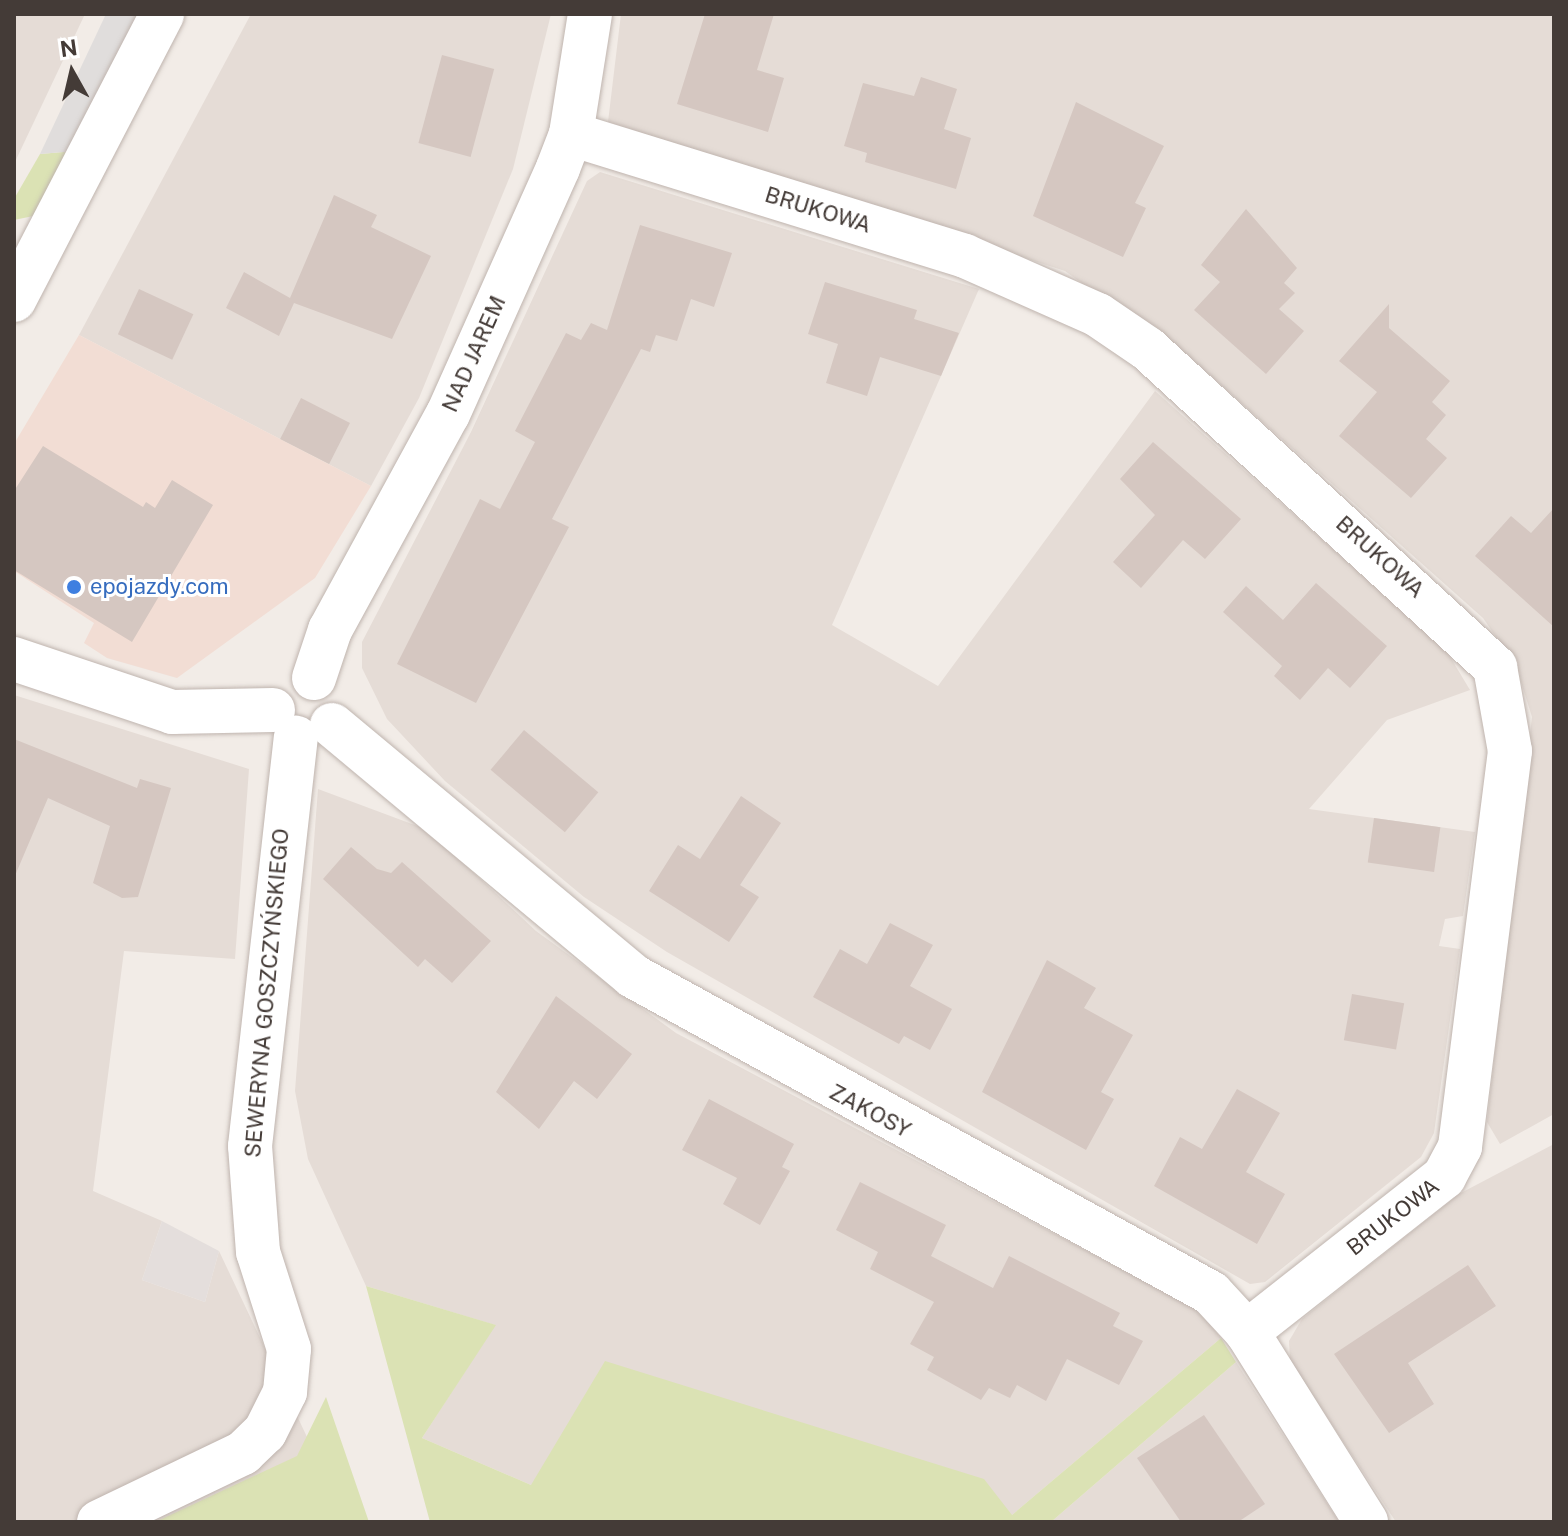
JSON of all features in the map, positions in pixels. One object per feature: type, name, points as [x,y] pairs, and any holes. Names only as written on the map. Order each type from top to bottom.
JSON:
[{"type":"street","points":[[14,300],[162,14]]},
{"type":"street","name":"NAD JAREM","points":[[300,724],[283,685],[314,678],[330,630],[448,414],[571,134],[590,14]]},
{"type":"street","name":"BRUKOWA","points":[[571,134],[965,256],[1098,315],[1148,349],[1495,667],[1510,751],[1460,1147],[1444,1177],[1247,1332]]},
{"type":"street","points":[[14,659],[172,712],[300,724]]},
{"type":"street","name":"ZAKOSY","points":[[300,724],[633,976],[1211,1293],[1247,1332],[1366,1522]]},
{"type":"street","name":"SEWERYNA GOSZCZYŃSKIEGO","points":[[99,1522],[243,1453],[265,1432],[285,1392],[289,1349],[258,1252],[250,1146],[300,724]]},
{"type":"shaded area","points":[[14,14],[85,14],[14,164]]},
{"type":"shaded area","points":[[106,14],[138,14],[75,151],[40,154]]},
{"type":"shaded area","points":[[251,14],[551,14],[513,169],[419,398],[371,486],[79,335]]},
{"type":"shaded area","points":[[621,14],[1554,14],[1554,1114],[1500,1144],[1487,1122],[1532,717],[1516,666],[1483,618],[1211,376],[1065,271],[608,122]]},
{"type":"shaded area","points":[[600,172],[979,289],[832,625],[938,686],[1155,391],[1446,650],[1470,690],[1387,720],[1309,809],[1475,832],[1463,916],[1445,919],[1439,946],[1460,949],[1434,1133],[1421,1157],[1265,1282],[1250,1284],[667,952],[584,897],[445,781],[387,719],[362,668],[362,642],[471,432],[587,181]]},
{"type":"shaded area","points":[[79,335],[371,486],[315,578],[177,678],[107,658],[84,643],[94,623],[14,571],[14,444]]},
{"type":"shaded area","points":[[14,695],[249,769],[235,959],[124,951],[93,1191],[162,1221],[142,1280],[205,1302],[219,1251],[316,1456],[170,1522],[14,1522]]},
{"type":"shaded area","points":[[318,789],[428,830],[536,931],[676,1033],[1198,1310],[1221,1338],[1012,1515],[531,1485],[422,1438],[495,1325],[366,1286],[308,1159],[295,1091]]},
{"type":"shaded area","points":[[1554,1144],[1554,1522],[1396,1522],[1290,1361],[1289,1341],[1302,1319],[1459,1194]]},
{"type":"shaded area","points":[[162,1221],[219,1251],[205,1302],[142,1280]]},
{"type":"shaded area","points":[[1236,1362],[1339,1522],[1051,1522]]},
{"type":"green space","points":[[75,151],[38,215],[14,220],[14,199],[40,154]]},
{"type":"green space","points":[[366,1286],[496,1325],[422,1438],[531,1485],[605,1361],[984,1479],[1012,1515],[1221,1338],[1236,1362],[1051,1522],[430,1522]]},
{"type":"green space","points":[[326,1397],[369,1522],[155,1522],[297,1456]]},
{"type":"building","points":[[705,14],[774,14],[757,70],[784,78],[768,132],[677,104]]},
{"type":"building","points":[[442,55],[494,69],[471,157],[418,143]]},
{"type":"building","points":[[921,77],[957,89],[944,129],[971,138],[956,189],[865,162],[867,153],[844,146],[863,83],[914,96]]},
{"type":"building","points":[[1076,102],[1164,146],[1135,203],[1146,208],[1123,257],[1033,216]]},
{"type":"building","points":[[334,195],[377,215],[371,227],[431,256],[392,339],[294,303],[279,336],[226,308],[244,272],[290,298]]},
{"type":"building","points":[[1246,209],[1297,268],[1284,283],[1295,293],[1279,309],[1304,331],[1266,374],[1194,310],[1220,282],[1201,265]]},
{"type":"building","points":[[640,225],[732,253],[714,307],[691,299],[677,341],[656,335],[650,352],[641,349],[552,519],[569,527],[476,703],[397,664],[480,499],[500,509],[535,442],[515,431],[566,333],[581,340],[591,323],[607,330]]},
{"type":"building","points":[[825,282],[917,310],[914,319],[959,333],[941,376],[880,357],[867,396],[826,383],[838,344],[808,334]]},
{"type":"building","points":[[139,289],[193,314],[172,360],[118,334]]},
{"type":"building","points":[[1389,304],[1389,328],[1450,381],[1432,402],[1446,415],[1426,439],[1447,458],[1411,498],[1339,436],[1377,392],[1339,361]]},
{"type":"building","points":[[301,398],[350,423],[329,464],[280,439]]},
{"type":"building","points":[[1153,442],[1241,519],[1205,559],[1183,540],[1141,588],[1113,562],[1155,515],[1120,479]]},
{"type":"building","points":[[43,446],[143,507],[146,502],[155,508],[172,480],[213,505],[132,642],[14,570],[14,491]]},
{"type":"building","points":[[1554,508],[1554,627],[1475,556],[1511,516],[1531,533]]},
{"type":"building","points":[[1316,583],[1387,646],[1350,688],[1328,668],[1300,700],[1274,676],[1282,666],[1223,612],[1246,586],[1283,620]]},
{"type":"building","points":[[524,730],[598,792],[565,832],[491,770]]},
{"type":"building","points":[[14,739],[137,788],[140,779],[171,788],[138,897],[122,898],[93,883],[110,826],[48,798],[14,878]]},
{"type":"building","points":[[741,796],[781,823],[740,885],[759,897],[729,942],[649,891],[678,845],[700,859]]},
{"type":"building","points":[[1374,818],[1440,827],[1434,872],[1368,863]]},
{"type":"building","points":[[351,847],[377,869],[391,873],[402,862],[491,941],[452,983],[425,959],[418,967],[323,879]]},
{"type":"building","points":[[890,923],[933,945],[910,986],[952,1009],[930,1050],[904,1036],[899,1044],[813,997],[840,949],[867,964]]},
{"type":"building","points":[[1047,960],[1096,988],[1084,1008],[1133,1035],[1101,1092],[1114,1099],[1086,1150],[982,1092]]},
{"type":"building","points":[[1352,994],[1404,1003],[1396,1049],[1344,1040]]},
{"type":"building","points":[[556,996],[632,1054],[597,1099],[574,1081],[539,1129],[496,1092]]},
{"type":"building","points":[[1237,1089],[1280,1113],[1246,1172],[1285,1194],[1257,1244],[1154,1186],[1180,1137],[1202,1149]]},
{"type":"building","points":[[709,1099],[794,1144],[782,1167],[790,1171],[760,1225],[723,1204],[737,1178],[682,1150]]},
{"type":"building","points":[[860,1182],[946,1225],[931,1256],[993,1288],[1009,1256],[1120,1313],[1113,1326],[1143,1341],[1119,1385],[1067,1359],[1046,1401],[1017,1385],[1010,1398],[989,1388],[981,1400],[927,1370],[934,1357],[910,1344],[934,1302],[870,1269],[878,1252],[836,1230]]},
{"type":"building","points":[[1468,1265],[1496,1306],[1408,1363],[1434,1404],[1389,1433],[1334,1354]]},
{"type":"building","points":[[1204,1415],[1265,1504],[1238,1522],[1181,1522],[1137,1458]]},
{"type":"place","name":"epojazdy.com","points":[[74,587]]}]
